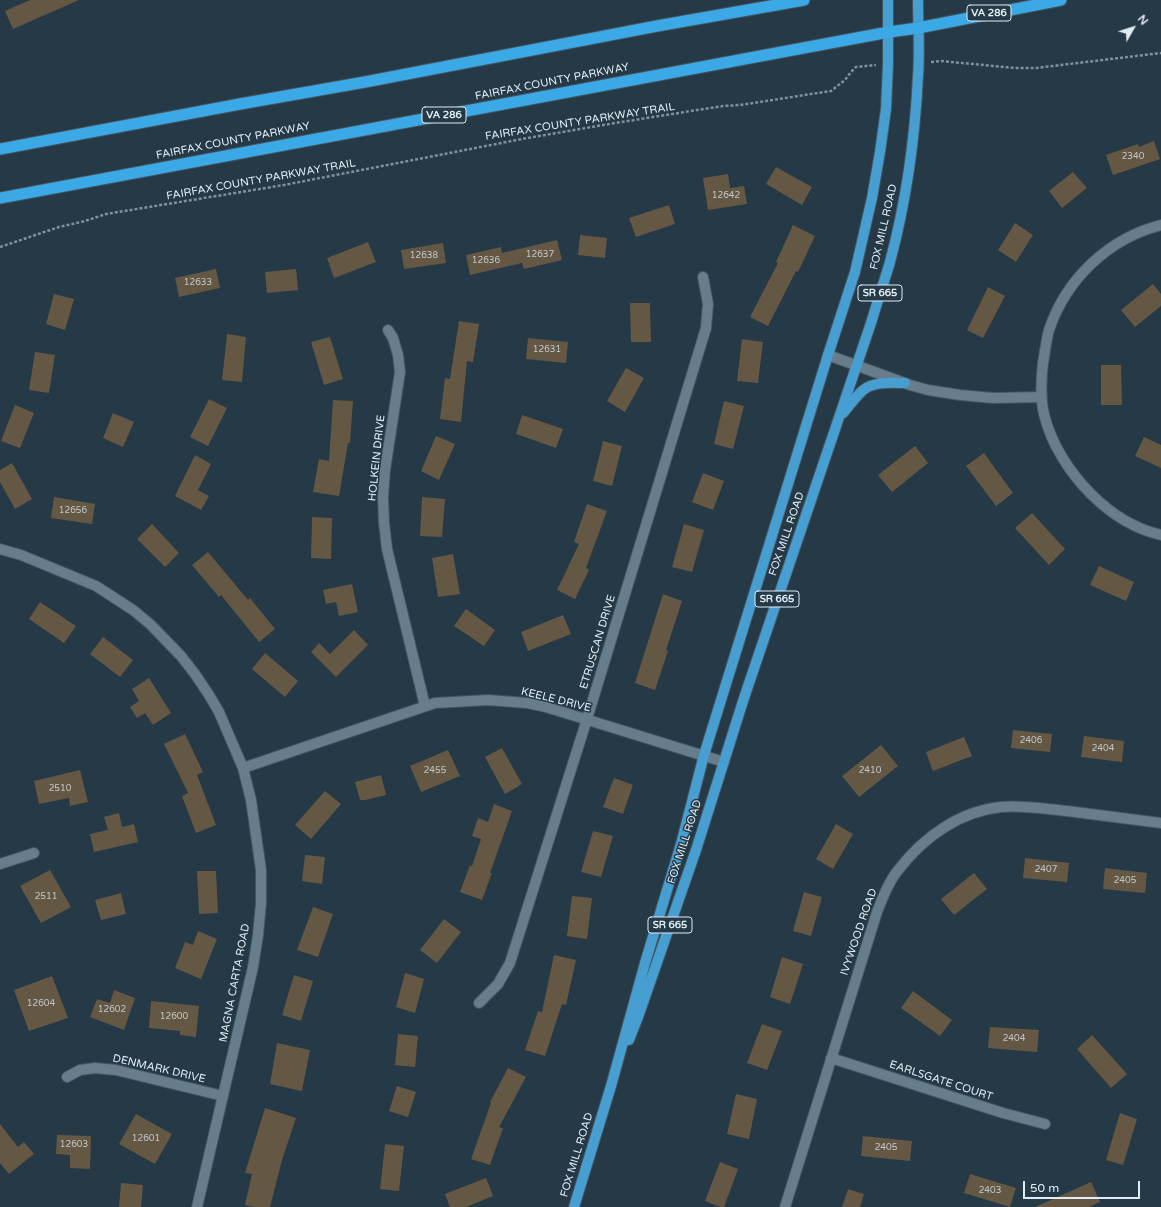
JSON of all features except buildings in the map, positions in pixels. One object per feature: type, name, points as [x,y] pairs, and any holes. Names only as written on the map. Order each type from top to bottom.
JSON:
[{"type":"highway","points":[[0,149],[365,82],[657,26],[804,0]]},
{"type":"highway","name":"FAIRFAX COUNTY PARKWAY","points":[[0,198],[888,32],[918,28],[1061,0]]},
{"type":"main road","name":"FOX MILL ROAD","points":[[574,1207],[681,844],[704,755],[855,272],[872,198],[886,109],[888,0]]},
{"type":"main road","name":"FOX MILL ROAD","points":[[610,1086],[638,1017],[696,850],[744,698],[872,323],[890,261],[911,150],[919,62],[918,0]]},
{"type":"main road","points":[[839,417],[862,390],[877,384],[905,383]]},
{"type":"street","points":[[1161,224],[1131,236],[1112,247],[1095,260],[1071,286],[1060,304],[1049,330],[1041,379],[1041,397],[1044,415],[1055,444],[1066,463],[1083,486],[1108,509],[1122,518],[1139,527],[1161,535]]},
{"type":"street","name":"ETRUSCAN DRIVE","points":[[479,1003],[498,984],[510,963],[586,719],[706,328],[708,304],[702,277]]},
{"type":"street","name":"HOLKEIN DRIVE","points":[[388,330],[393,338],[398,355],[400,372],[385,470],[383,497],[384,523],[387,549],[425,706]]},
{"type":"street","points":[[828,356],[928,390],[993,398],[1041,397]]},
{"type":"street","name":"MAGNA CARTA ROAD","points":[[0,549],[27,557],[96,586],[133,610],[150,624],[181,656],[202,684],[218,712],[243,768],[251,800],[261,870],[261,903],[258,935],[253,967],[197,1207]]},
{"type":"street","name":"KEELE DRIVE","points":[[243,768],[425,706],[435,703],[468,700],[508,701],[546,707],[724,762]]},
{"type":"street","name":"IVYWOOD ROAD","points":[[785,1207],[882,897],[899,869],[917,848],[935,833],[955,821],[976,812],[1000,807],[1024,806],[1161,823]]},
{"type":"street","points":[[0,864],[34,853]]},
{"type":"street","name":"EARLSGATE COURT","points":[[831,1058],[1003,1113],[1045,1124]]},
{"type":"street","name":"DENMARK DRIVE","points":[[67,1077],[80,1070],[95,1068],[116,1070],[223,1096]]},
{"type":"path","points":[[919,62],[941,61],[1015,68],[1036,68],[1161,53]]},
{"type":"path","name":"FAIRFAX COUNTY PARKWAY TRAIL","points":[[0,247],[58,227],[85,221],[106,214],[284,185],[476,147],[600,125],[831,91],[845,80],[856,67],[888,64]]}]
